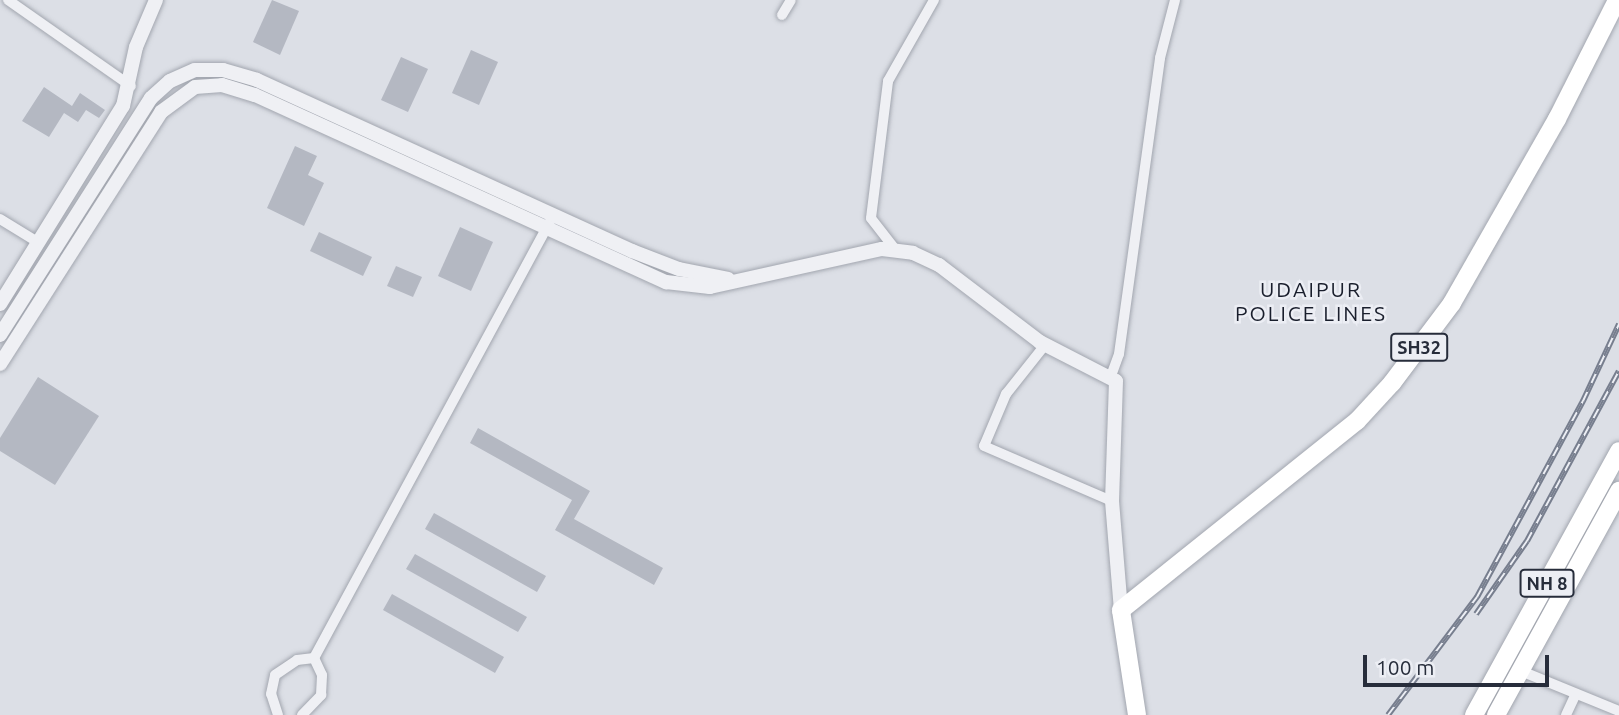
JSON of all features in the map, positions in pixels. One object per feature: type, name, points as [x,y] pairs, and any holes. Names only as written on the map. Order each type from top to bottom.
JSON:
[{"type":"main road","name":"SH32","points":[[1121,610],[1357,421],[1392,383],[1452,303],[1558,119],[1617,0]]},
{"type":"main road","name":"NH 8","points":[[1474,715],[1619,451]]},
{"type":"main road","name":"NH 8","points":[[1496,715],[1619,491]]},
{"type":"main road","points":[[1121,610],[1136,715]]},
{"type":"street","points":[[8,0],[131,86]]},
{"type":"street","points":[[0,304],[123,106],[131,86],[136,47],[156,0]]},
{"type":"street","points":[[782,15],[791,0]]},
{"type":"street","points":[[933,0],[888,80],[871,218],[895,249],[949,271],[1045,345],[1111,376],[1118,387],[1119,407],[1112,501],[1121,610]]},
{"type":"street","points":[[1111,376],[1119,354],[1160,58],[1175,0]]},
{"type":"street","points":[[0,335],[151,98],[170,81],[195,70],[223,70],[257,80],[679,269],[743,279]]},
{"type":"street","points":[[0,363],[155,120],[175,98],[195,87],[222,85],[254,95],[666,282],[697,287],[895,249]]},
{"type":"street","points":[[314,658],[460,396],[554,215]]},
{"type":"street","points":[[0,219],[39,243]]},
{"type":"street","points":[[1045,345],[1006,394],[984,446],[1112,501]]},
{"type":"street","points":[[278,715],[271,694],[275,675],[297,660],[314,658]]},
{"type":"street","points":[[302,715],[321,695],[322,675],[314,658]]},
{"type":"street","points":[[1521,671],[1619,711]]},
{"type":"street","points":[[1566,715],[1576,694]]},
{"type":"building","points":[[272,0],[299,11],[280,55],[253,42]]},
{"type":"building","points":[[471,50],[498,62],[479,105],[452,93]]},
{"type":"building","points":[[401,57],[428,69],[408,112],[381,100]]},
{"type":"building","points":[[44,87],[72,106],[80,93],[105,110],[99,118],[86,110],[78,122],[64,113],[49,137],[22,121]]},
{"type":"building","points":[[295,146],[317,156],[308,175],[324,183],[304,226],[267,208]]},
{"type":"building","points":[[460,227],[493,242],[471,291],[438,276]]},
{"type":"building","points":[[319,232],[372,257],[363,276],[310,251]]},
{"type":"building","points":[[396,266],[422,277],[413,297],[387,286]]},
{"type":"building","points":[[38,377],[99,416],[55,485],[0,451],[0,438]]},
{"type":"building","points":[[478,428],[590,491],[574,519],[663,568],[654,585],[555,530],[572,500],[470,443]]},
{"type":"building","points":[[434,513],[546,576],[537,592],[425,529]]},
{"type":"building","points":[[415,554],[527,617],[518,632],[406,569]]},
{"type":"building","points":[[392,594],[504,657],[495,673],[383,610]]},
{"type":"railway","points":[[1388,715],[1477,597],[1583,401],[1619,324]]},
{"type":"railway","points":[[1476,614],[1527,541],[1619,371]]},
{"type":"district","name":"UDAIPUR POLICE LINES","points":[[1311,301]]}]
